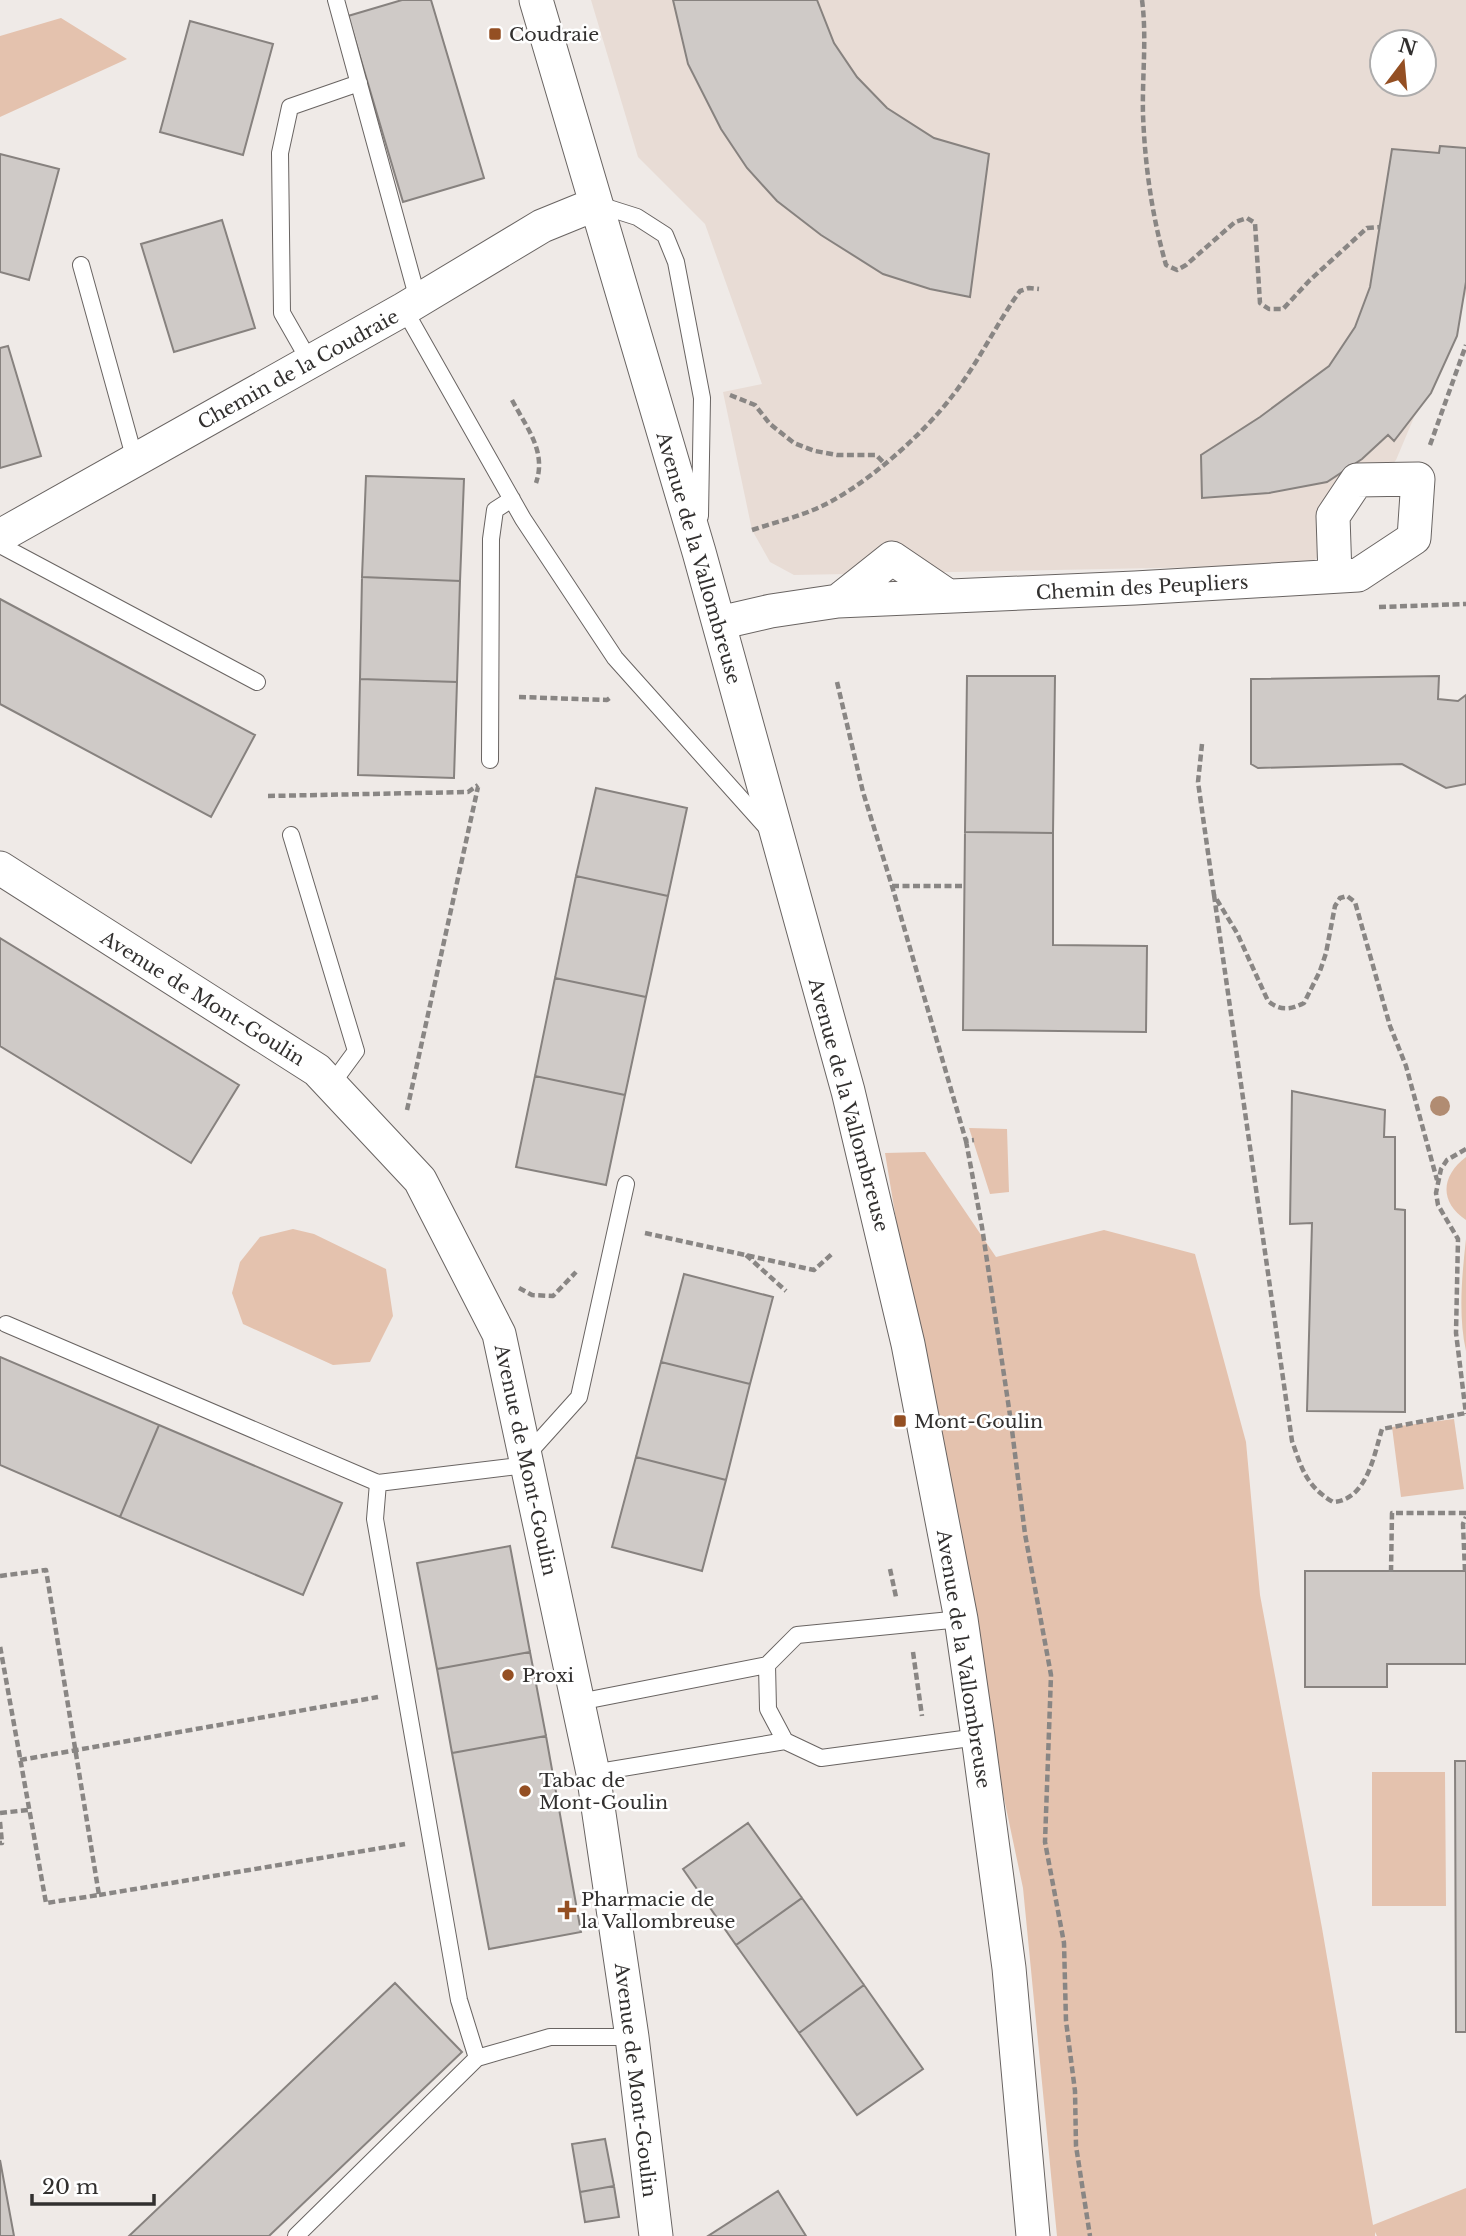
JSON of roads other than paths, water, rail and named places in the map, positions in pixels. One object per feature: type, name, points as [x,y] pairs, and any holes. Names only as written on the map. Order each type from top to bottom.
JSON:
[{"type":"street","name":"Avenue de la Vallombreuse","points":[[536,0],[719,623],[848,1091],[899,1305],[961,1619],[978,1737],[1009,1968],[1033,2236]]},
{"type":"street","name":"Chemin de la Coudraie","points":[[0,536],[310,362],[542,226],[596,204]]},
{"type":"street","name":"Chemin des Peupliers","points":[[719,623],[771,611],[848,600],[1358,575],[1413,538],[1418,479],[1357,480],[1333,516],[1335,576]]},
{"type":"street","points":[[848,600],[892,558],[948,596]]},
{"type":"street","name":"Avenue de Mont-Goulin","points":[[0,868],[317,1070],[420,1180],[499,1334],[593,1773],[632,2037],[656,2236]]},
{"type":"lane","points":[[336,0],[359,83],[411,304],[512,499],[615,658],[777,839]]},
{"type":"lane","points":[[310,362],[282,313],[280,153],[290,107],[359,83]]},
{"type":"lane","points":[[596,204],[637,216],[665,235],[676,262],[702,398],[699,552]]},
{"type":"lane","points":[[81,265],[135,460]]},
{"type":"lane","points":[[490,760],[491,539],[495,510],[512,499]]},
{"type":"lane","points":[[0,545],[257,682]]},
{"type":"lane","points":[[291,835],[356,1051],[331,1085]]},
{"type":"lane","points":[[6,1324],[378,1483],[525,1462],[579,1396],[626,1184]]},
{"type":"lane","points":[[378,1483],[375,1519],[459,2000],[477,2058]]},
{"type":"lane","points":[[579,1702],[767,1665],[797,1635],[961,1619]]},
{"type":"lane","points":[[767,1665],[768,1709],[785,1741]]},
{"type":"lane","points":[[593,1773],[785,1741],[821,1758],[978,1737]]},
{"type":"lane","points":[[296,2236],[477,2058],[550,2037],[632,2037]]},
{"type":"place","name":"Coudraie","points":[[495,34]]},
{"type":"place","name":"Mont-Goulin","points":[[900,1421]]},
{"type":"place","name":"Proxi","points":[[508,1675]]},
{"type":"place","name":"Tabac de Mont-Goulin","points":[[525,1791]]},
{"type":"place","name":"Pharmacie de la Vallombreuse","points":[[567,1910]]}]
